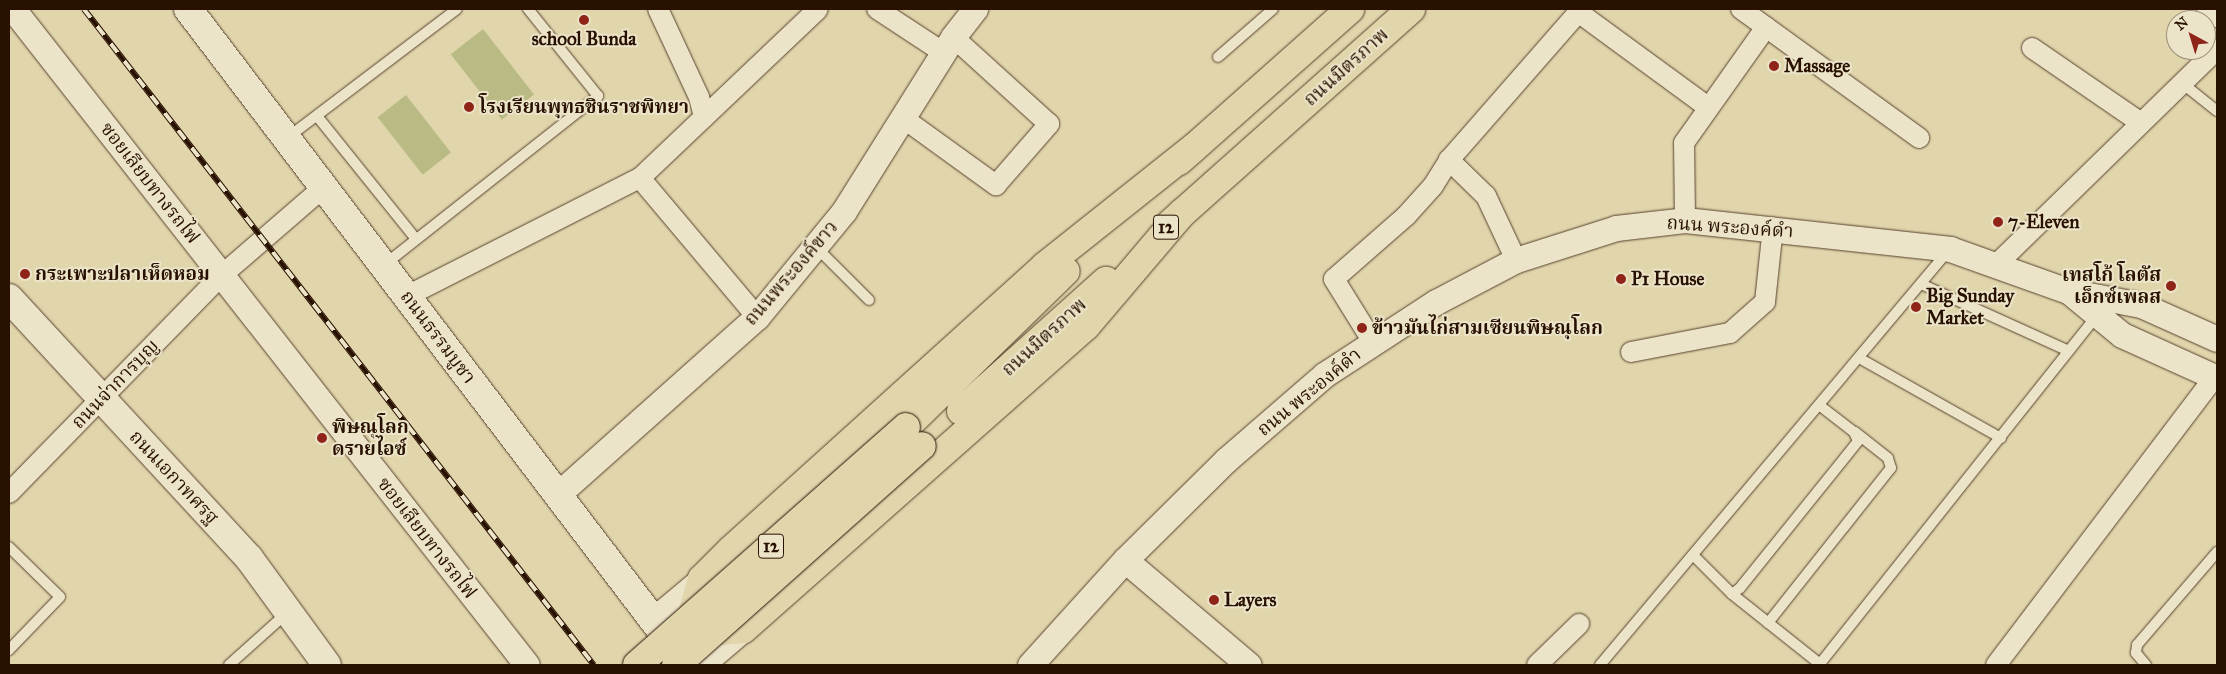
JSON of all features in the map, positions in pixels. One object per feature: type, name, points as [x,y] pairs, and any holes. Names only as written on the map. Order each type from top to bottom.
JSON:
[{"type":"main road","name":"ถนนธรรมบูชา","points":[[188,9],[652,621],[688,665]]},
{"type":"main road","name":"ถนนมิตรภาพ","points":[[637,665],[1182,213],[1411,9]]},
{"type":"main road","name":"ถนนมิตรภาพ","points":[[676,665],[914,437],[1192,149],[1339,15]]},
{"type":"main road","points":[[1182,213],[1086,326],[742,629],[715,632],[694,608],[702,579],[1045,266],[1192,149]]},
{"type":"main road","name":"ถนนเอกาทศรฐ","points":[[9,298],[249,558],[327,665]]},
{"type":"street","name":"ซอยเลียบทางรถไฟ","points":[[13,9],[527,665]]},
{"type":"street","points":[[658,9],[699,97],[704,117]]},
{"type":"street","points":[[406,296],[640,178],[818,9]]},
{"type":"street","points":[[877,9],[949,45],[1049,124],[996,185],[903,118]]},
{"type":"street","name":"ถนนพระองค์ขาว","points":[[557,495],[757,317],[850,204],[949,45],[975,9]]},
{"type":"street","points":[[1741,9],[1919,138]]},
{"type":"street","points":[[2207,9],[2217,17]]},
{"type":"street","points":[[1373,342],[1334,279],[1406,216],[1434,186],[1449,160],[1579,10],[1708,107]]},
{"type":"street","points":[[1685,220],[1684,143],[1766,27]]},
{"type":"street","points":[[2032,48],[2140,123]]},
{"type":"street","points":[[1997,264],[2217,49]]},
{"type":"street","points":[[1449,160],[1486,196],[1516,260]]},
{"type":"street","points":[[640,178],[757,317]]},
{"type":"street","name":"ถนนจ่าการบุญ","points":[[9,493],[222,275],[324,187]]},
{"type":"street","name":"ถนน พระองค์ดำ","points":[[1030,665],[1125,560],[1226,460],[1324,375],[1436,302],[1516,260],[1616,228],[1685,220],[1773,228],[1950,249],[1997,264],[2068,291]]},
{"type":"street","points":[[1631,352],[1730,333],[1765,302],[1773,228]]},
{"type":"street","points":[[1996,665],[2216,377],[2122,335],[2068,291]]},
{"type":"street","points":[[2068,291],[2141,305],[2217,339]]},
{"type":"street","points":[[1125,560],[1249,665]]},
{"type":"street","points":[[652,621],[702,579]]},
{"type":"street","points":[[1537,665],[1579,624]]},
{"type":"street","points":[[701,665],[742,629]]},
{"type":"lane","points":[[287,139],[457,9]]},
{"type":"lane","points":[[383,266],[598,96],[528,9]]},
{"type":"lane","points":[[1218,57],[1273,9]]},
{"type":"lane","points":[[2182,83],[2217,111]]},
{"type":"lane","points":[[317,116],[416,240]]},
{"type":"lane","points":[[815,246],[869,300]]},
{"type":"lane","points":[[1600,665],[1950,249]]},
{"type":"lane","points":[[1920,284],[2069,351]]},
{"type":"lane","points":[[1693,555],[1732,594],[1819,665],[2098,315]]},
{"type":"lane","points":[[1859,358],[2001,438]]},
{"type":"lane","points":[[1768,623],[1891,468],[1888,458],[1819,404]]},
{"type":"lane","points":[[1732,594],[1740,588],[1855,446],[1858,441],[1854,432]]},
{"type":"lane","points":[[9,547],[60,597],[9,650]]},
{"type":"lane","points":[[2146,665],[2136,653],[2137,645],[2217,552]]},
{"type":"lane","points":[[229,665],[289,611]]},
{"type":"green space","points":[[483,29],[534,94],[502,120],[451,54]]},
{"type":"green space","points":[[406,95],[451,153],[423,175],[378,117]]},
{"type":"railway","points":[[84,9],[594,665]]},
{"type":"place","name":"school Bunda","points":[[584,20]]},
{"type":"place","name":"Massage","points":[[1774,66]]},
{"type":"place","name":"โรงเรียนพุทธชินราชพิทยา","points":[[469,107]]},
{"type":"place","name":"7-Eleven","points":[[1998,222]]},
{"type":"place","name":"กระเพาะปลาเห็ดหอม","points":[[25,274]]},
{"type":"place","name":"P1 House","points":[[1621,279]]},
{"type":"place","name":"เทสโก้ โลตัส เอ็กซ์เพลส","points":[[2171,286]]},
{"type":"place","name":"Big Sunday Market","points":[[1916,307]]},
{"type":"place","name":"ข้าวมันไก่สามเซียนพิษณุโลก","points":[[1362,328]]},
{"type":"place","name":"พิษณุโลก ดรายไอซ์","points":[[322,438]]},
{"type":"place","name":"Layers","points":[[1214,600]]}]
